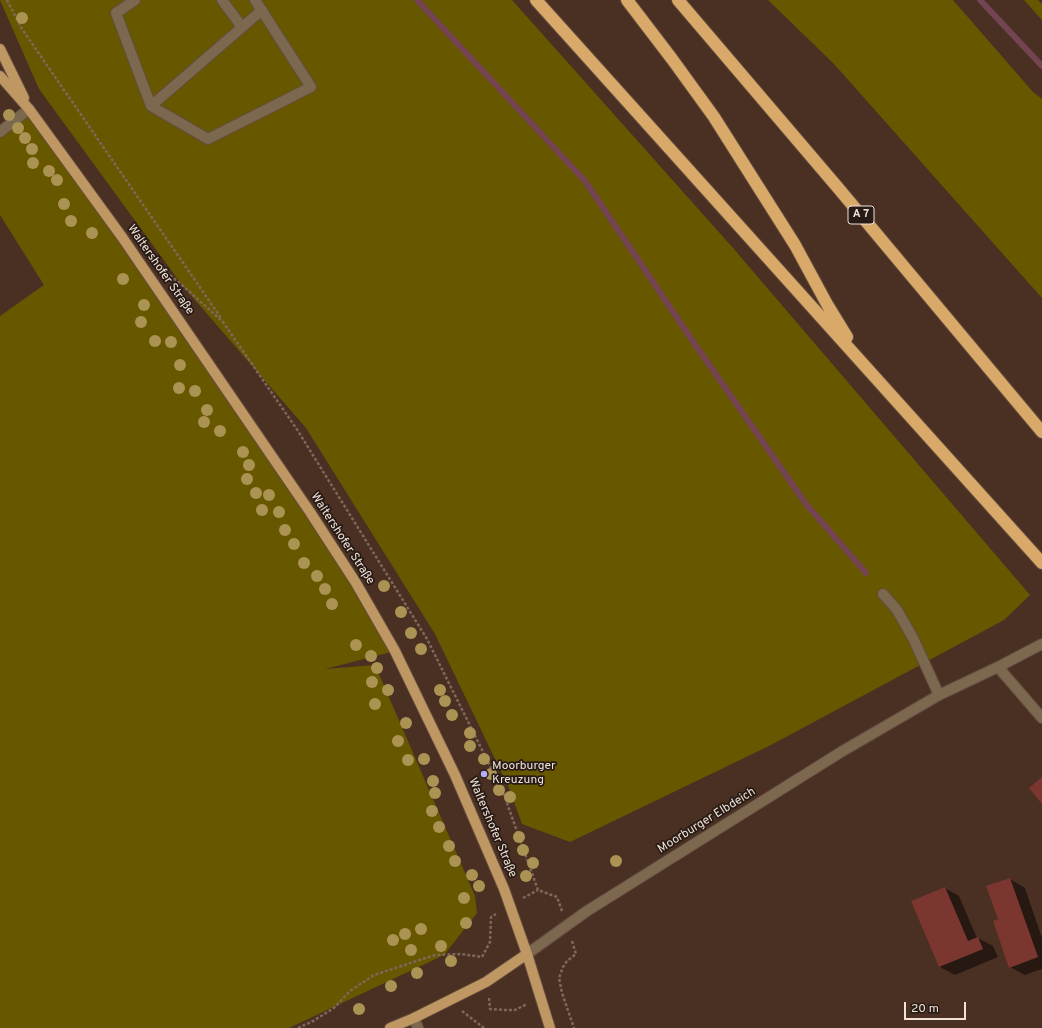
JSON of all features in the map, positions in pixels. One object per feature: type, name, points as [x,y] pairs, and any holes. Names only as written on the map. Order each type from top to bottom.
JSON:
[{"type":"highway","points":[[536,0],[1042,563]]},
{"type":"highway","points":[[627,0],[714,117],[795,245],[828,306],[861,361]]},
{"type":"highway","name":"A 7","points":[[678,0],[839,189],[1042,432]]},
{"type":"main road","name":"Waltershofer Straße","points":[[0,49],[30,109]]},
{"type":"main road","name":"Waltershofer Straße","points":[[0,76],[30,109],[122,237],[213,369],[310,512],[356,584],[395,651],[448,761],[504,889],[542,998],[550,1028]]},
{"type":"main road","name":"Moorburger Elbdeich","points":[[390,1028],[414,1018],[486,982],[527,954]]},
{"type":"street","points":[[135,0],[116,13],[152,106],[208,139],[311,87],[255,0]]},
{"type":"street","points":[[222,0],[242,27]]},
{"type":"street","points":[[152,106],[262,10]]},
{"type":"street","points":[[0,132],[30,109]]},
{"type":"street","points":[[883,594],[897,610],[913,638],[939,695]]},
{"type":"street","name":"Moorburger Elbdeich","points":[[527,954],[567,924],[841,752],[939,695],[1042,644]]},
{"type":"street","points":[[998,667],[1042,718]]},
{"type":"street","points":[[414,1018],[418,1028]]},
{"type":"path","points":[[7,0],[22,29],[298,431],[427,639],[503,792],[538,890],[557,898]]},
{"type":"path","points":[[164,270],[224,322]]},
{"type":"path","points":[[538,890],[491,917],[490,942],[482,957],[490,1008],[515,1010],[542,998]]},
{"type":"path","points":[[567,924],[576,954],[567,961],[559,978],[562,993],[574,1028]]},
{"type":"path","points":[[298,1028],[334,1008],[350,991],[374,975],[435,955],[462,954],[482,957]]},
{"type":"path","points":[[449,1001],[484,1028]]},
{"type":"shaded area","points":[[0,0],[512,0],[733,248],[1030,595],[1004,620],[771,745],[570,842],[522,824],[509,788],[435,634],[306,428],[182,285],[39,89]]},
{"type":"shaded area","points":[[768,0],[953,0],[1033,92],[1042,99],[1042,298],[834,64]]},
{"type":"shaded area","points":[[1024,0],[1038,0],[1042,4],[1042,20]]},
{"type":"shaded area","points":[[29,109],[213,369],[395,651],[325,669],[375,665],[475,896],[477,913],[444,955],[289,1028],[0,1028],[0,316],[44,285],[0,215],[0,132]]},
{"type":"building","points":[[1042,777],[1042,804],[1029,788]]},
{"type":"building","points":[[1010,878],[1038,957],[1009,968],[993,921],[998,919],[986,886]]},
{"type":"building","points":[[945,887],[968,941],[978,937],[983,949],[939,967],[911,901]]},
{"type":"waterway","points":[[417,0],[585,181],[690,337],[806,504],[866,573]]},
{"type":"waterway","points":[[980,0],[1042,66]]},
{"type":"place","name":"Moorburger Kreuzung","points":[[484,774]]}]
